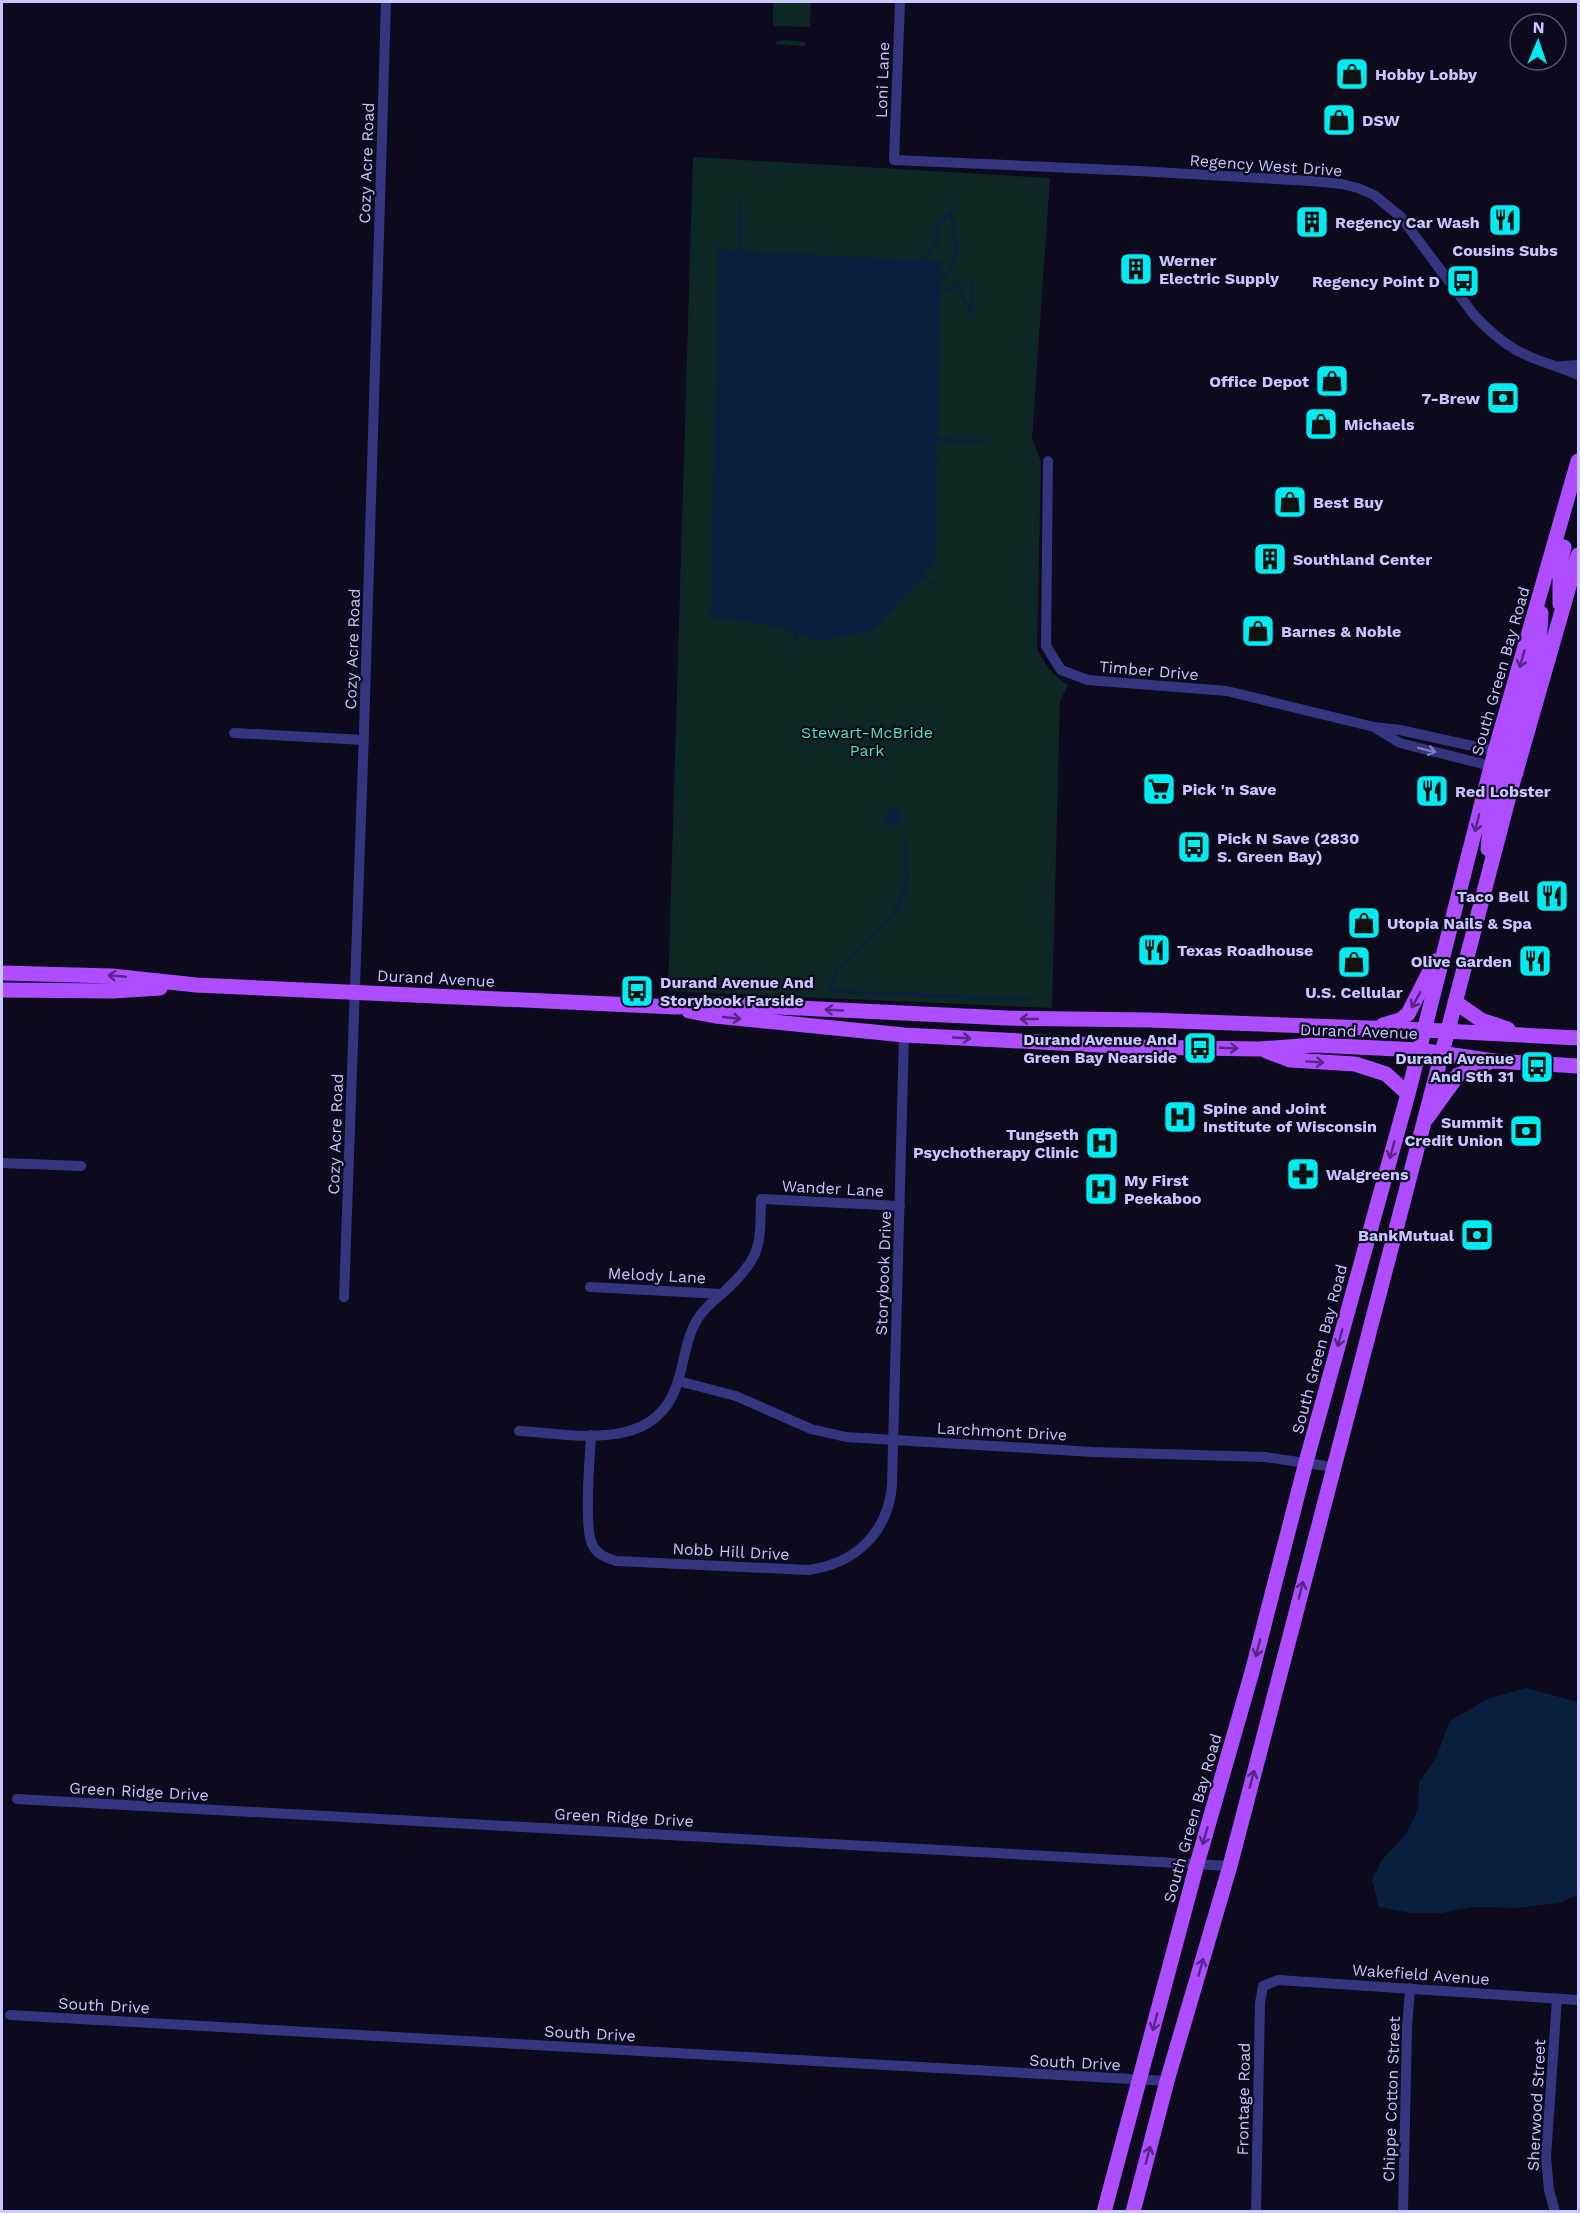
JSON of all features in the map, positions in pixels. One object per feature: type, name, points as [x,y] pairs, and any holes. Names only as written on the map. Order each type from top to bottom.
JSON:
[{"type":"main road","name":"South Green Bay Road","points":[[1104,2211],[1408,1094],[1450,928],[1504,769],[1544,582],[1578,461]]},
{"type":"main road","points":[[1560,622],[1560,564],[1578,496]]},
{"type":"main road","name":"South Green Bay Road","points":[[1133,2211],[1167,2081],[1230,1866],[1441,1052],[1484,895],[1508,754],[1560,622],[1578,555]]},
{"type":"main road","points":[[1371,1028],[1400,1020],[1408,1014],[1418,998],[1450,928]]},
{"type":"main road","name":"Durand Avenue","points":[[2,973],[112,976],[196,985],[675,1007],[716,1004],[1007,1018],[1149,1020],[1578,1038]]},
{"type":"main road","name":"Durand Avenue","points":[[2,990],[112,991],[196,985]]},
{"type":"main road","points":[[1455,1002],[1481,1020],[1528,1036]]},
{"type":"main road","name":"Durand Avenue","points":[[675,1007],[715,1016],[904,1035],[1137,1047],[1259,1049],[1315,1045],[1419,1050],[1494,1061],[1578,1066]]},
{"type":"main road","points":[[1066,1043],[1088,1020]]},
{"type":"main road","points":[[1137,1047],[1129,1041],[1127,1033],[1133,1027],[1149,1020]]},
{"type":"main road","points":[[1259,1049],[1290,1060],[1355,1064],[1386,1074],[1408,1094]]},
{"type":"main road","points":[[1422,1126],[1458,1075],[1494,1061]]},
{"type":"street","name":"Cozy Acre Road","points":[[344,1297],[364,740],[386,2]]},
{"type":"street","name":"Loni Lane","points":[[894,160],[900,2]]},
{"type":"street","name":"Regency West Drive","points":[[894,160],[1149,171],[1342,184],[1358,188],[1374,195],[1401,218],[1485,327],[1506,344],[1527,355],[1560,366],[1578,375]]},
{"type":"street","name":"Regency West Drive","points":[[1560,366],[1578,365]]},
{"type":"street","name":"Timber Drive","points":[[1048,461],[1045,637],[1046,646],[1061,670],[1088,680],[1227,692],[1374,727],[1400,730],[1508,754]]},
{"type":"street","name":"Timber Drive","points":[[1374,727],[1400,743],[1504,769]]},
{"type":"street","points":[[234,733],[364,740]]},
{"type":"street","name":"Storybook Drive","points":[[894,1440],[904,1035]]},
{"type":"street","points":[[2,1163],[81,1166]]},
{"type":"street","name":"Wander Lane","points":[[519,1431],[591,1435],[622,1434],[645,1425],[664,1409],[678,1381],[695,1325],[702,1314],[744,1273],[756,1255],[760,1233],[761,1199],[900,1206]]},
{"type":"street","name":"Melody Lane","points":[[590,1287],[722,1294]]},
{"type":"street","name":"Larchmont Drive","points":[[678,1381],[736,1396],[795,1423],[820,1432],[846,1437],[1093,1452],[1265,1457],[1333,1467]]},
{"type":"street","name":"Nobb Hill Drive","points":[[591,1435],[588,1531],[593,1547],[606,1558],[616,1561],[808,1570],[823,1568],[851,1557],[874,1536],[885,1516],[891,1495],[894,1440]]},
{"type":"street","name":"Green Ridge Drive","points":[[17,1799],[1230,1866]]},
{"type":"street","name":"Wakefield Avenue","points":[[1263,1986],[1278,1980],[1578,2000]]},
{"type":"street","name":"Frontage Road","points":[[1256,2211],[1260,2003],[1263,1986]]},
{"type":"street","name":"Chippe Cotton Street","points":[[1403,2211],[1410,1988]]},
{"type":"street","name":"Sherwood Street","points":[[1555,2211],[1549,2190],[1546,2157],[1557,1999]]},
{"type":"street","name":"South Drive","points":[[10,2014],[1167,2081]]},
{"type":"green space","points":[[773,2],[811,2],[810,27],[773,26]]},
{"type":"green space","points":[[777,41],[804,42],[806,46],[775,44]]},
{"type":"green space","name":"Stewart-McBride Park","points":[[693,157],[1050,178],[1032,439],[1041,461],[1037,648],[1049,669],[1068,685],[1060,701],[1052,1008],[668,991]]},
{"type":"water","points":[[718,249],[941,262],[935,562],[874,630],[819,641],[775,626],[711,617]]},
{"type":"water","points":[[890,809],[896,809],[901,817],[899,823],[890,825],[885,820],[885,814]]},
{"type":"water","points":[[1526,1688],[1578,1702],[1578,1894],[1560,1903],[1517,1908],[1472,1907],[1441,1913],[1411,1913],[1379,1907],[1372,1880],[1382,1860],[1406,1834],[1418,1809],[1419,1782],[1435,1760],[1450,1721],[1487,1699]]},
{"type":"waterway","points":[[740,253],[741,197]]},
{"type":"waterway","points":[[920,264],[939,239],[935,233],[939,224],[956,207]]},
{"type":"waterway","points":[[939,282],[947,275],[955,259],[956,250],[950,213]]},
{"type":"waterway","points":[[938,292],[952,288],[957,283],[972,313],[971,282]]},
{"type":"waterway","points":[[934,439],[986,442]]},
{"type":"waterway","points":[[918,575],[936,584]]},
{"type":"waterway","points":[[794,631],[798,644]]},
{"type":"waterway","points":[[905,840],[907,884],[901,900],[892,916],[836,972],[831,991],[1029,1000]]},
{"type":"place","name":"Hobby Lobby","points":[[1352,74]]},
{"type":"place","name":"DSW","points":[[1339,120]]},
{"type":"place","name":"Cousins Subs","points":[[1505,220]]},
{"type":"place","name":"Regency Car Wash","points":[[1312,222]]},
{"type":"place","name":"Werner Electric Supply","points":[[1136,269]]},
{"type":"place","name":"Regency Point D","points":[[1463,281]]},
{"type":"place","name":"Office Depot","points":[[1332,381]]},
{"type":"place","name":"7-Brew","points":[[1503,398]]},
{"type":"place","name":"Michaels","points":[[1321,424]]},
{"type":"place","name":"Best Buy","points":[[1290,502]]},
{"type":"place","name":"Southland Center","points":[[1270,559]]},
{"type":"place","name":"Barnes & Noble","points":[[1258,631]]},
{"type":"place","name":"Pick 'n Save","points":[[1159,789]]},
{"type":"place","name":"Red Lobster","points":[[1432,791]]},
{"type":"place","name":"Pick N Save (2830 S. Green Bay)","points":[[1194,847]]},
{"type":"place","name":"Taco Bell","points":[[1552,896]]},
{"type":"place","name":"Utopia Nails & Spa","points":[[1364,923]]},
{"type":"place","name":"Texas Roadhouse","points":[[1154,950]]},
{"type":"place","name":"Olive Garden","points":[[1535,961]]},
{"type":"place","name":"U.S. Cellular","points":[[1354,962]]},
{"type":"place","name":"Durand Avenue And Storybook Farside","points":[[637,991]]},
{"type":"place","name":"Durand Avenue And Green Bay Nearside","points":[[1200,1048]]},
{"type":"place","name":"Durand Avenue And Sth 31","points":[[1537,1067]]},
{"type":"place","name":"Spine and Joint Institute of Wisconsin","points":[[1180,1117]]},
{"type":"place","name":"Summit Credit Union","points":[[1526,1131]]},
{"type":"place","name":"Tungseth Psychotherapy Clinic","points":[[1102,1143]]},
{"type":"place","name":"Walgreens","points":[[1303,1174]]},
{"type":"place","name":"My First Peekaboo","points":[[1101,1189]]},
{"type":"place","name":"BankMutual","points":[[1477,1235]]}]
